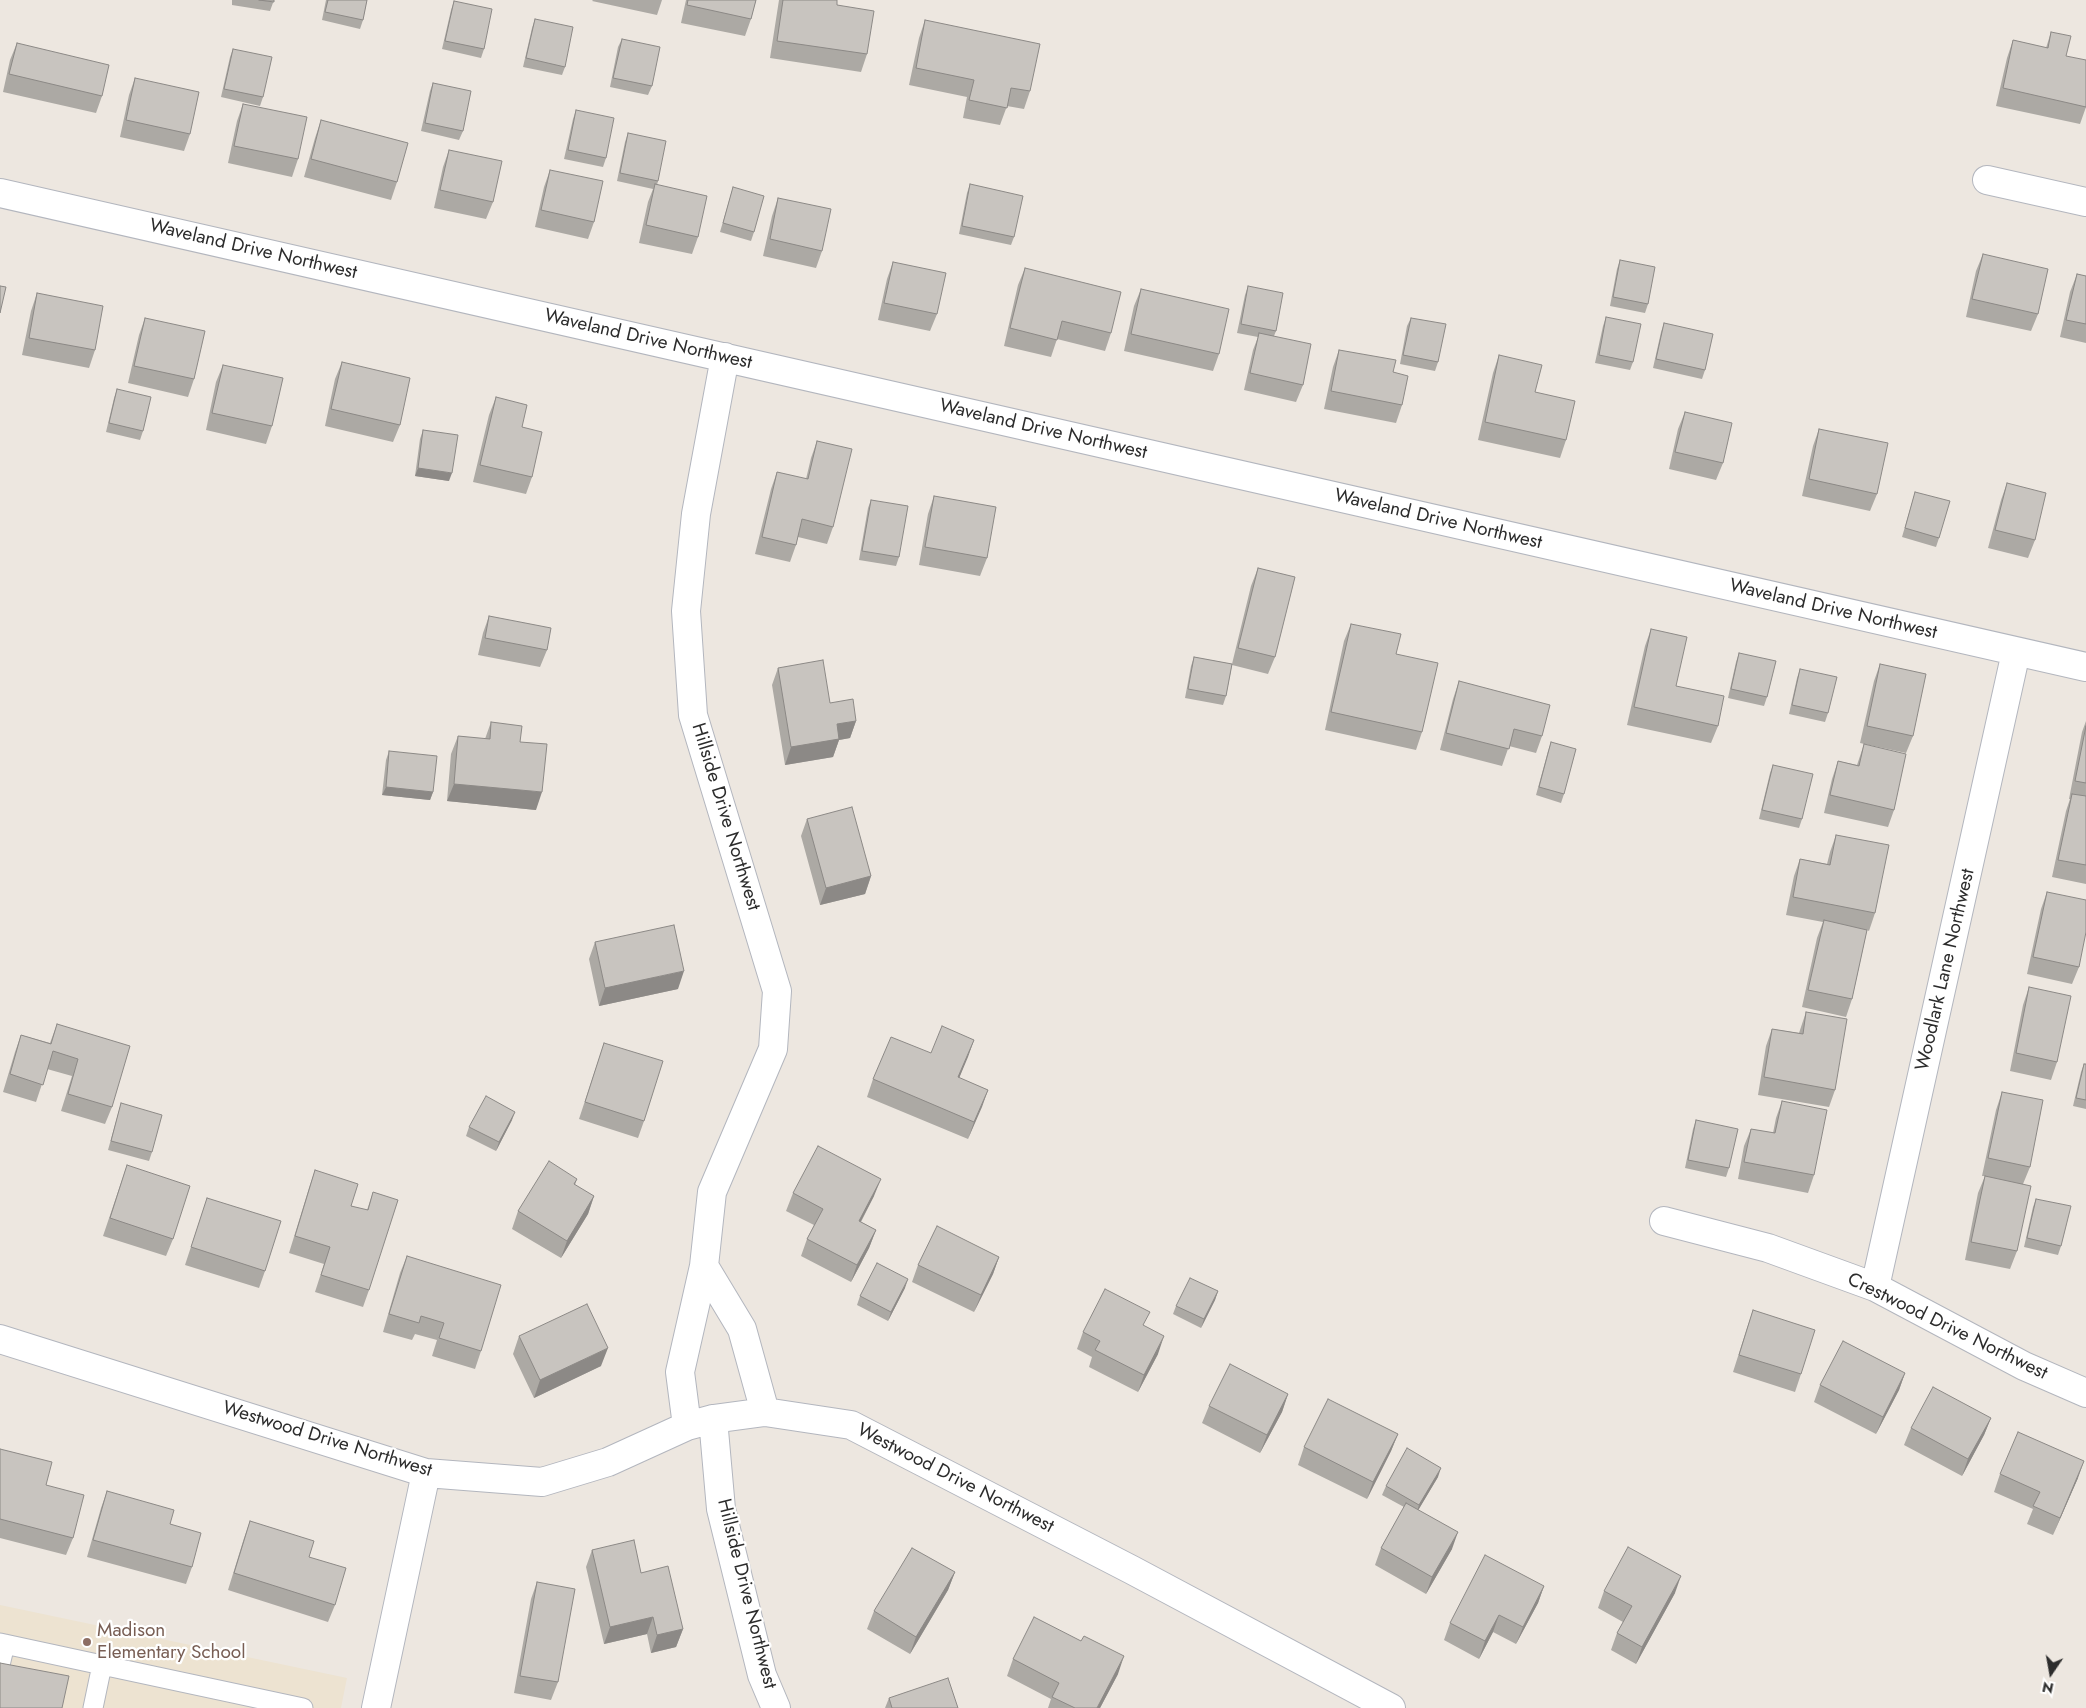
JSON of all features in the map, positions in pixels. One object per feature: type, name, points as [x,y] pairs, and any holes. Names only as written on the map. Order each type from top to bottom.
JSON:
[{"type":"street","points":[[1987,180],[2086,202]]},
{"type":"street","name":"Waveland Drive Northwest","points":[[0,193],[2086,667]]},
{"type":"street","name":"Hillside Drive Northwest","points":[[687,1426],[680,1372],[704,1266],[712,1192],[773,1049],[777,991],[692,714],[686,612],[696,514],[726,357]]},
{"type":"street","name":"Woodlark Lane Northwest","points":[[1875,1287],[2016,652]]},
{"type":"street","name":"Crestwood Drive Northwest","points":[[1664,1221],[1768,1248],[1875,1287],[2024,1366],[2086,1393]]},
{"type":"street","points":[[704,1266],[742,1329],[765,1412]]},
{"type":"street","name":"Westwood Drive Northwest","points":[[0,1339],[426,1473],[542,1482],[608,1462],[687,1426],[765,1412],[851,1425],[1132,1570],[1392,1708]]},
{"type":"street","name":"Hillside Drive Northwest","points":[[713,1420],[721,1509],[762,1674],[776,1708]]},
{"type":"street","points":[[376,1708],[426,1473]]},
{"type":"lane","points":[[0,1665],[2,1643],[303,1708]]},
{"type":"lane","points":[[93,1708],[102,1665]]},
{"type":"shaded area","name":"Madison Elementary School","points":[[0,1605],[347,1678],[341,1708],[0,1708]]},
{"type":"building","points":[[328,0],[367,0],[363,20],[325,12]]},
{"type":"building","points":[[688,0],[756,0],[751,19],[687,5]]},
{"type":"building","points":[[783,0],[837,0],[837,5],[874,11],[867,54],[777,41]]},
{"type":"building","points":[[454,1],[492,9],[484,49],[445,41]]},
{"type":"building","points":[[535,19],[573,27],[565,67],[526,58]]},
{"type":"building","points":[[925,20],[1040,44],[1030,91],[1011,88],[1007,108],[969,100],[974,80],[916,68]]},
{"type":"building","points":[[2051,32],[2071,36],[2066,56],[2086,60],[2086,107],[2003,88],[2013,40],[2048,48]]},
{"type":"building","points":[[622,39],[660,47],[652,86],[613,78]]},
{"type":"building","points":[[17,43],[109,65],[102,96],[9,74]]},
{"type":"building","points":[[233,49],[272,57],[263,97],[224,89]]},
{"type":"building","points":[[135,78],[199,92],[190,134],[126,120]]},
{"type":"building","points":[[433,83],[471,91],[463,131],[425,123]]},
{"type":"building","points":[[243,104],[307,117],[298,159],[234,146]]},
{"type":"building","points":[[576,110],[614,118],[606,158],[568,150]]},
{"type":"building","points":[[321,120],[408,143],[397,182],[311,159]]},
{"type":"building","points":[[628,133],[666,141],[658,181],[620,173]]},
{"type":"building","points":[[449,150],[502,161],[493,202],[440,190]]},
{"type":"building","points":[[550,170],[603,181],[594,222],[541,210]]},
{"type":"building","points":[[655,184],[707,196],[698,237],[646,225]]},
{"type":"building","points":[[970,184],[1023,196],[1014,237],[962,226]]},
{"type":"building","points":[[733,187],[764,196],[754,232],[723,223]]},
{"type":"building","points":[[778,198],[831,209],[822,251],[770,239]]},
{"type":"building","points":[[1983,254],[2048,269],[2038,314],[1972,299]]},
{"type":"building","points":[[1620,260],[1655,267],[1648,304],[1613,297]]},
{"type":"building","points":[[893,262],[946,273],[937,314],[884,303]]},
{"type":"building","points":[[1025,268],[1121,292],[1111,333],[1062,321],[1057,340],[1010,328]]},
{"type":"building","points":[[2077,274],[2086,276],[2086,324],[2066,320]]},
{"type":"building","points":[[0,286],[6,287],[0,313]]},
{"type":"building","points":[[1248,286],[1283,293],[1276,331],[1241,324]]},
{"type":"building","points":[[1141,289],[1229,309],[1219,354],[1131,334]]},
{"type":"building","points":[[37,293],[103,306],[95,350],[29,338]]},
{"type":"building","points":[[1606,317],[1641,324],[1633,362],[1599,355]]},
{"type":"building","points":[[145,318],[205,331],[194,379],[134,366]]},
{"type":"building","points":[[1411,318],[1446,324],[1438,362],[1403,355]]},
{"type":"building","points":[[1664,323],[1713,334],[1705,370],[1656,359]]},
{"type":"building","points":[[1259,333],[1311,344],[1303,385],[1250,373]]},
{"type":"building","points":[[1339,350],[1396,360],[1393,372],[1408,376],[1402,405],[1331,391]]},
{"type":"building","points":[[1499,355],[1542,365],[1535,392],[1575,401],[1566,440],[1485,422]]},
{"type":"building","points":[[342,362],[410,378],[400,425],[331,409]]},
{"type":"building","points":[[223,365],[283,378],[272,426],[212,413]]},
{"type":"building","points":[[117,389],[151,397],[143,431],[109,423]]},
{"type":"building","points":[[496,397],[527,405],[522,427],[542,432],[532,477],[480,465]]},
{"type":"building","points":[[1685,412],[1732,423],[1723,463],[1675,452]]},
{"type":"building","points":[[1819,429],[1888,443],[1877,494],[1809,479]]},
{"type":"building","points":[[423,430],[458,435],[452,473],[418,468]]},
{"type":"building","points":[[817,441],[852,449],[833,527],[802,519],[796,545],[762,537],[777,472],[808,479]]},
{"type":"building","points":[[2007,483],[2046,493],[2035,540],[1995,530]]},
{"type":"building","points":[[1915,492],[1950,501],[1939,538],[1905,528]]},
{"type":"building","points":[[934,496],[996,507],[987,558],[925,547]]},
{"type":"building","points":[[871,500],[908,506],[899,557],[862,551]]},
{"type":"building","points":[[1258,568],[1295,577],[1275,657],[1238,648]]},
{"type":"building","points":[[489,616],[551,628],[547,650],[485,638]]},
{"type":"building","points":[[1351,624],[1401,634],[1396,654],[1438,663],[1422,732],[1331,712]]},
{"type":"building","points":[[1651,629],[1687,637],[1676,686],[1724,696],[1718,726],[1634,707]]},
{"type":"building","points":[[1739,653],[1776,661],[1767,697],[1731,689]]},
{"type":"building","points":[[1194,657],[1232,664],[1226,696],[1188,689]]},
{"type":"building","points":[[823,660],[830,703],[853,699],[856,721],[837,724],[839,739],[791,747],[778,668]]},
{"type":"building","points":[[1880,664],[1926,674],[1913,736],[1867,726]]},
{"type":"building","points":[[1800,669],[1837,677],[1828,713],[1792,705]]},
{"type":"building","points":[[1459,681],[1550,705],[1542,736],[1514,729],[1509,749],[1446,733]]},
{"type":"building","points":[[491,722],[522,726],[520,742],[547,744],[542,792],[454,784],[458,736],[490,739]]},
{"type":"building","points":[[2086,726],[2086,783],[2075,781]]},
{"type":"building","points":[[1551,742],[1576,749],[1564,794],[1539,787]]},
{"type":"building","points":[[1864,744],[1906,754],[1894,810],[1830,795],[1838,761],[1859,766]]},
{"type":"building","points":[[389,751],[437,756],[433,792],[386,787]]},
{"type":"building","points":[[1773,765],[1813,774],[1802,819],[1762,810]]},
{"type":"building","points":[[2072,794],[2086,796],[2086,865],[2058,860]]},
{"type":"building","points":[[852,807],[871,876],[826,888],[807,819]]},
{"type":"building","points":[[1836,835],[1889,845],[1875,913],[1793,897],[1800,859],[1830,865]]},
{"type":"building","points":[[2047,892],[2086,900],[2086,932],[2079,967],[2033,957]]},
{"type":"building","points":[[1824,920],[1867,930],[1852,999],[1808,990]]},
{"type":"building","points":[[674,925],[684,971],[605,988],[595,942]]},
{"type":"building","points":[[2029,987],[2071,996],[2057,1062],[2016,1053]]},
{"type":"building","points":[[1806,1012],[1847,1019],[1835,1090],[1764,1077],[1772,1029],[1803,1034]]},
{"type":"building","points":[[57,1024],[130,1046],[112,1107],[68,1094],[78,1059],[53,1051],[43,1085],[10,1074],[21,1035],[51,1044]]},
{"type":"building","points":[[942,1026],[974,1040],[958,1077],[988,1090],[974,1122],[873,1079],[891,1037],[931,1053]]},
{"type":"building","points":[[604,1043],[663,1061],[644,1121],[585,1102]]},
{"type":"building","points":[[2084,1064],[2086,1064],[2086,1100],[2076,1098]]},
{"type":"building","points":[[2002,1092],[2043,1100],[2030,1167],[1988,1158]]},
{"type":"building","points":[[486,1096],[515,1112],[499,1142],[469,1127]]},
{"type":"building","points":[[1782,1101],[1827,1110],[1814,1175],[1744,1162],[1751,1129],[1775,1133]]},
{"type":"building","points":[[121,1103],[162,1115],[152,1152],[111,1141]]},
{"type":"building","points":[[1696,1120],[1738,1129],[1729,1168],[1688,1160]]},
{"type":"building","points":[[818,1146],[881,1179],[859,1221],[876,1230],[857,1265],[807,1239],[823,1209],[793,1193]]},
{"type":"building","points":[[549,1161],[577,1179],[574,1184],[594,1196],[567,1241],[518,1211]]},
{"type":"building","points":[[127,1165],[190,1186],[173,1239],[110,1218]]},
{"type":"building","points":[[315,1170],[358,1184],[351,1206],[368,1210],[373,1192],[398,1200],[369,1290],[321,1275],[330,1247],[295,1236]]},
{"type":"building","points":[[1985,1176],[2031,1186],[2017,1251],[1971,1242]]},
{"type":"building","points":[[207,1198],[281,1221],[265,1271],[191,1247]]},
{"type":"building","points":[[2036,1199],[2071,1206],[2061,1246],[2027,1238]]},
{"type":"building","points":[[937,1226],[999,1257],[981,1295],[918,1265]]},
{"type":"building","points":[[407,1256],[501,1285],[481,1351],[439,1338],[444,1323],[421,1316],[419,1323],[389,1314]]},
{"type":"building","points":[[877,1263],[908,1279],[891,1312],[860,1296]]},
{"type":"building","points":[[1190,1278],[1218,1291],[1204,1319],[1176,1306]]},
{"type":"building","points":[[1105,1289],[1150,1312],[1143,1325],[1164,1336],[1144,1375],[1095,1350],[1100,1341],[1083,1332]]},
{"type":"building","points":[[587,1304],[608,1348],[540,1380],[519,1336]]},
{"type":"building","points":[[1753,1310],[1815,1330],[1801,1374],[1739,1355]]},
{"type":"building","points":[[1843,1341],[1905,1373],[1883,1417],[1820,1385]]},
{"type":"building","points":[[1230,1364],[1288,1394],[1267,1435],[1209,1406]]},
{"type":"building","points":[[1933,1387],[1991,1418],[1968,1459],[1911,1428]]},
{"type":"building","points":[[1328,1399],[1398,1434],[1373,1482],[1304,1447]]},
{"type":"building","points":[[2018,1432],[2084,1461],[2060,1518],[2033,1506],[2040,1492],[2000,1474]]},
{"type":"building","points":[[1407,1448],[1441,1468],[1419,1505],[1386,1486]]},
{"type":"building","points":[[0,1449],[52,1462],[46,1485],[84,1495],[73,1538],[0,1519]]},
{"type":"building","points":[[107,1491],[174,1510],[170,1524],[201,1533],[192,1567],[93,1540]]},
{"type":"building","points":[[1406,1503],[1458,1532],[1432,1577],[1381,1548]]},
{"type":"building","points":[[250,1521],[314,1541],[309,1557],[346,1568],[335,1605],[234,1573]]},
{"type":"building","points":[[634,1540],[641,1573],[668,1566],[683,1629],[657,1635],[653,1617],[610,1627],[592,1550]]},
{"type":"building","points":[[1628,1547],[1681,1576],[1642,1647],[1617,1633],[1632,1606],[1604,1591]]},
{"type":"building","points":[[912,1548],[955,1572],[916,1637],[874,1611]]},
{"type":"building","points":[[1485,1555],[1544,1586],[1523,1627],[1499,1615],[1485,1641],[1450,1623]]},
{"type":"building","points":[[537,1582],[575,1589],[558,1682],[520,1676]]},
{"type":"building","points":[[1034,1617],[1081,1641],[1084,1636],[1124,1656],[1097,1708],[1075,1708],[1052,1697],[1059,1683],[1013,1659]]},
{"type":"building","points":[[0,1663],[69,1676],[62,1708],[0,1708]]},
{"type":"building","points":[[948,1678],[958,1708],[892,1708],[889,1698]]},
{"type":"place","name":"Madison Elementary School","points":[[87,1642]]}]
